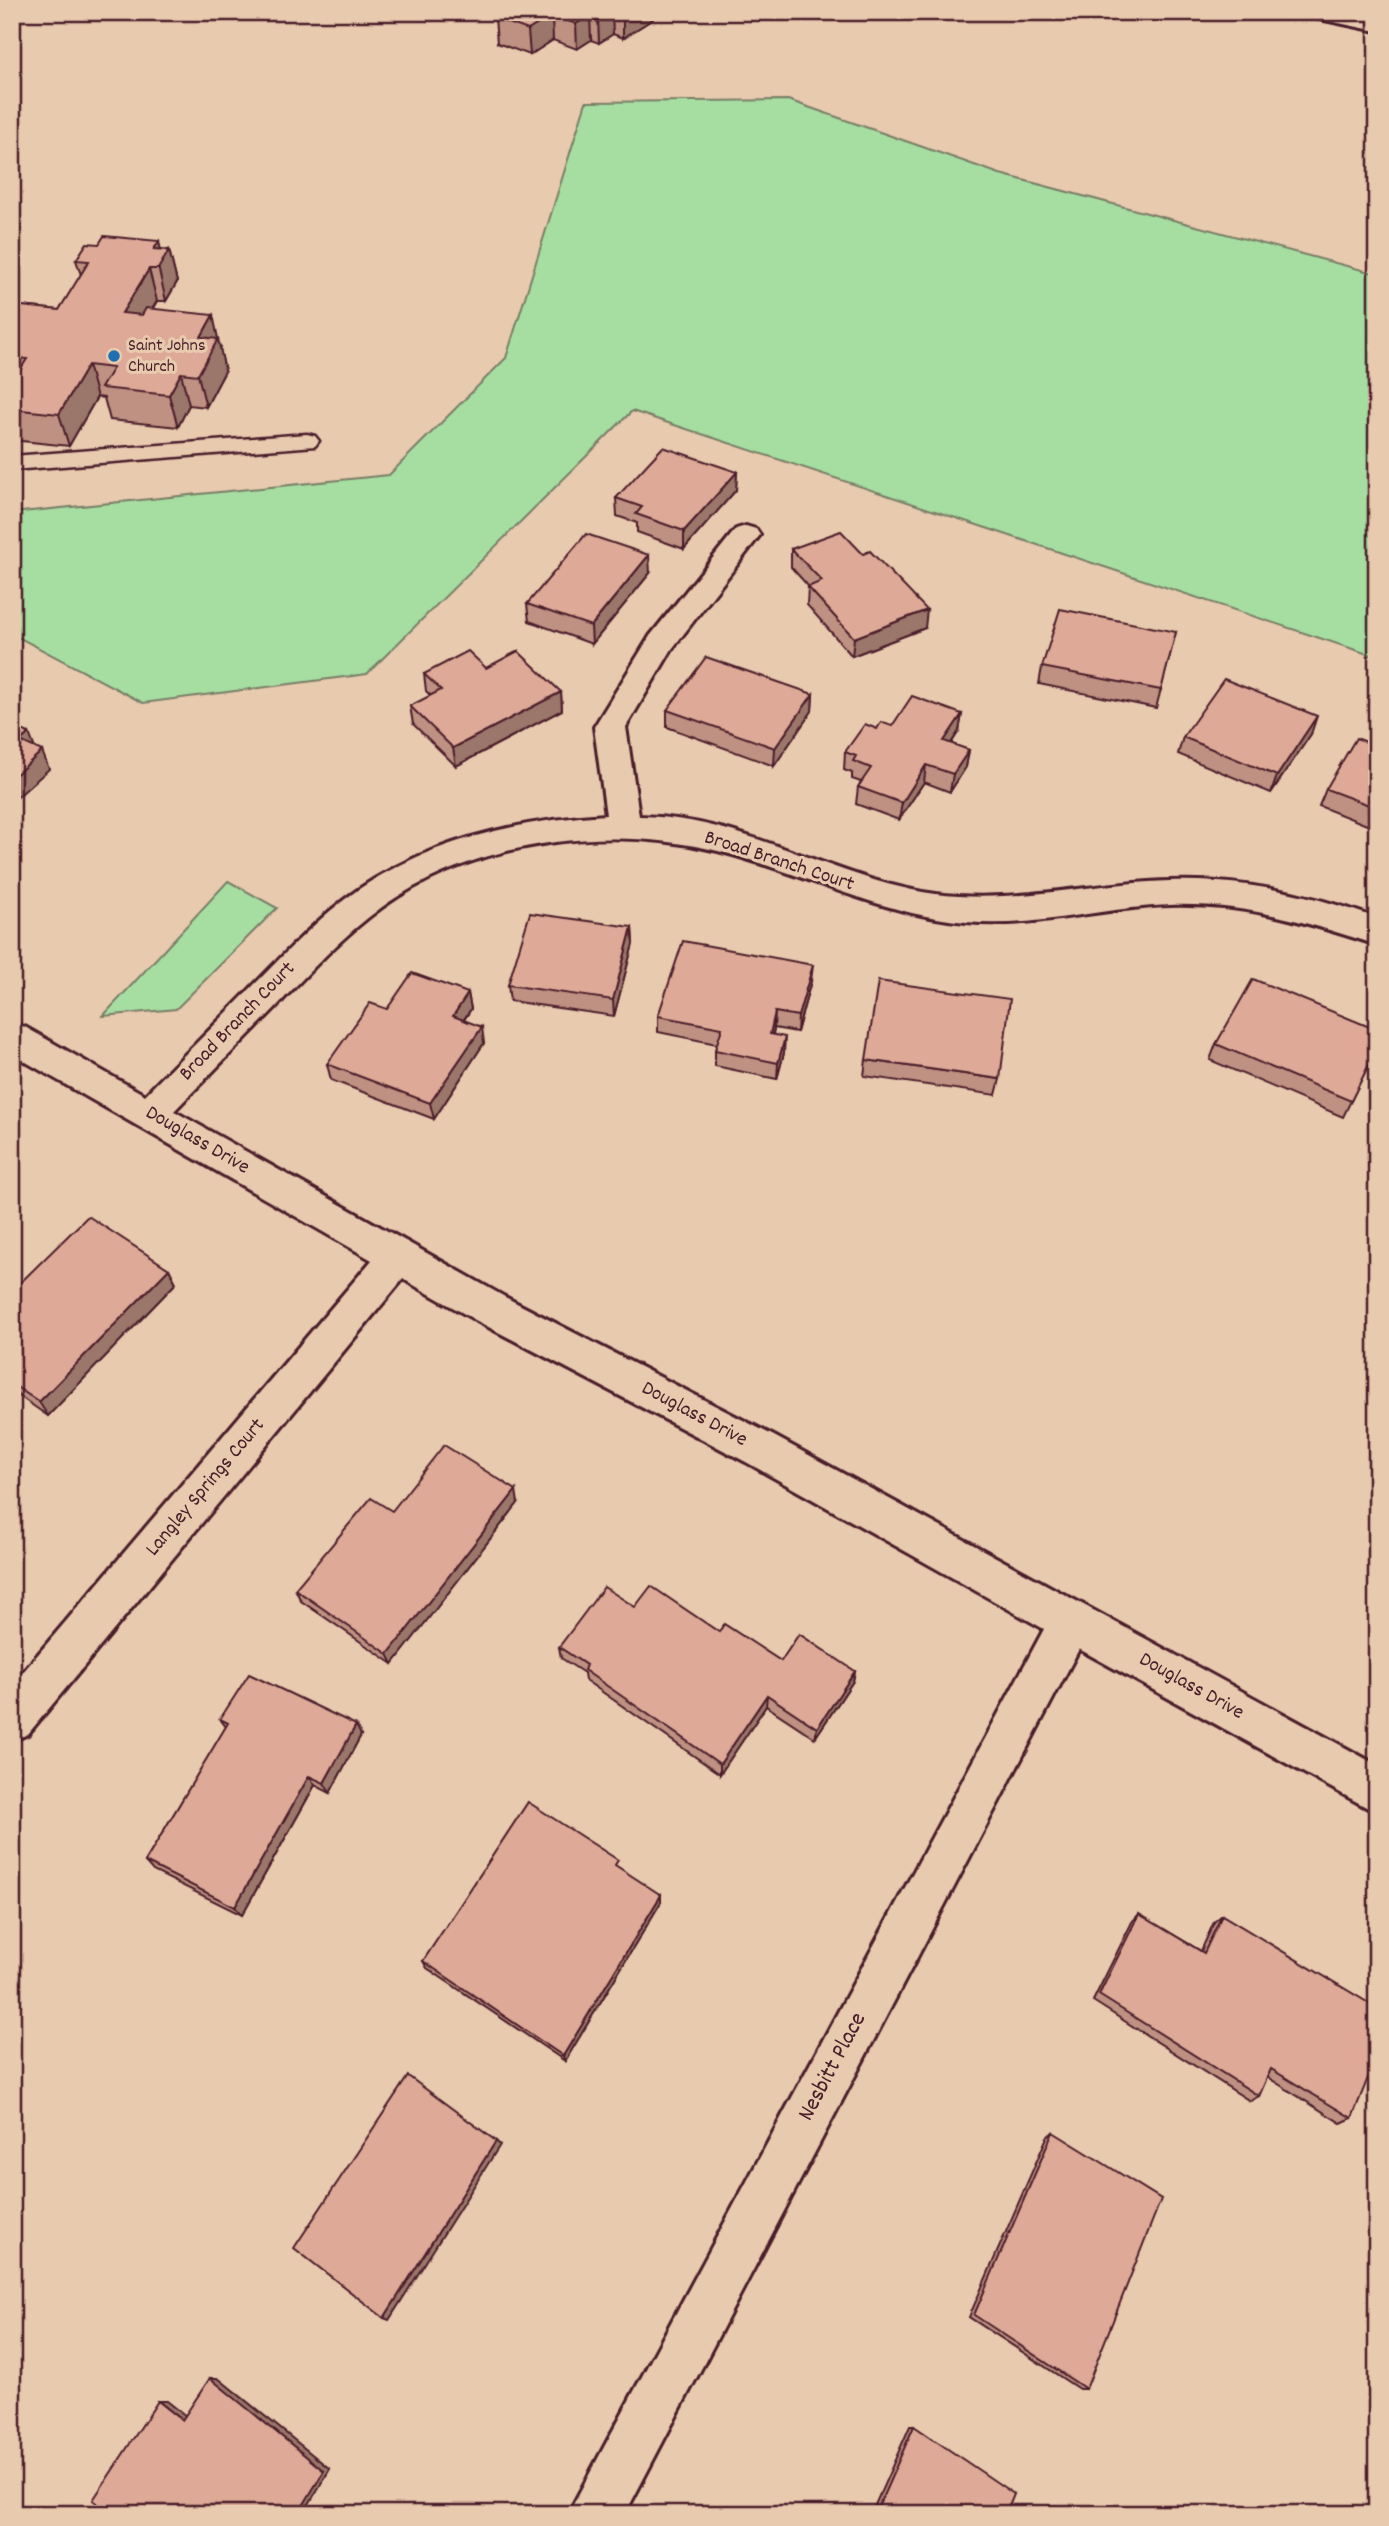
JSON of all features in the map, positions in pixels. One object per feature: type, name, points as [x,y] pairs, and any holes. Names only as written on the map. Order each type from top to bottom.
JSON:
[{"type":"street","points":[[1318,12],[1377,24]]},
{"type":"street","points":[[624,826],[610,727],[661,643],[746,535]]},
{"type":"street","name":"Broad Branch Court","points":[[149,1114],[305,954],[373,897],[432,865],[493,843],[560,830],[624,826],[684,832],[765,853],[893,899],[952,908],[1031,911],[1140,895],[1212,893],[1275,901],[1338,917],[1377,932]]},
{"type":"street","name":"Douglass Drive","points":[[12,1037],[491,1308],[760,1450],[1377,1790]]},
{"type":"street","name":"Langley Springs Court","points":[[12,1719],[400,1256]]},
{"type":"street","name":"Nesbitt Place","points":[[595,2514],[1071,1621]]},
{"type":"lane","points":[[12,463],[307,441]]},
{"type":"green space","points":[[788,100],[1000,174],[1377,274],[1377,657],[632,411],[367,674],[143,703],[12,634],[12,513],[389,475],[506,358],[586,102]]},
{"type":"green space","points":[[228,881],[277,908],[176,1009],[103,1016]]},
{"type":"building","points":[[504,12],[607,12],[598,18],[590,15],[576,24],[552,15],[528,30],[495,18]]},
{"type":"building","name":"Saint Johns Church","points":[[104,236],[159,241],[154,249],[169,250],[158,269],[149,269],[122,313],[142,315],[146,308],[213,315],[201,337],[218,339],[198,375],[181,373],[169,395],[101,388],[113,368],[88,365],[59,414],[12,409],[12,382],[27,359],[12,357],[12,305],[59,310],[89,261],[76,260],[87,243],[99,244]]},
{"type":"building","points":[[663,447],[737,472],[684,531],[636,514],[642,507],[616,498]]},
{"type":"building","points":[[841,531],[863,554],[870,551],[927,610],[854,638],[808,587],[822,581],[791,549]]},
{"type":"building","points":[[586,534],[649,555],[591,626],[527,604]]},
{"type":"building","points":[[1060,609],[1176,632],[1161,690],[1042,667]]},
{"type":"building","points":[[468,651],[486,668],[518,651],[561,692],[453,748],[410,706],[441,690],[424,674]]},
{"type":"building","points":[[706,657],[813,694],[775,748],[667,710]]},
{"type":"building","points":[[1224,679],[1317,716],[1277,776],[1183,737]]},
{"type":"building","points":[[912,696],[962,714],[944,741],[969,750],[953,774],[926,765],[902,803],[858,787],[871,768],[853,761],[856,756],[845,752],[865,724],[877,729],[881,722],[892,726]]},
{"type":"building","points":[[12,726],[29,733],[20,741],[42,751],[12,778]]},
{"type":"building","points":[[1356,738],[1377,746],[1377,808],[1326,789]]},
{"type":"building","points":[[530,913],[632,927],[613,1000],[508,985]]},
{"type":"building","points":[[683,941],[813,965],[798,1016],[775,1012],[770,1034],[785,1037],[778,1063],[715,1050],[722,1028],[658,1016]]},
{"type":"building","points":[[412,973],[468,993],[453,1016],[482,1027],[430,1103],[327,1064],[370,1003],[387,1009]]},
{"type":"building","points":[[1253,979],[1377,1030],[1377,1048],[1351,1101],[1216,1044]]},
{"type":"building","points":[[878,981],[1010,999],[1000,1079],[866,1060]]},
{"type":"building","points":[[88,1216],[169,1269],[39,1402],[12,1384],[12,1291]]},
{"type":"building","points":[[444,1445],[516,1490],[388,1654],[295,1589],[371,1498],[392,1511]]},
{"type":"building","points":[[651,1586],[719,1632],[724,1624],[781,1661],[799,1634],[855,1671],[817,1728],[767,1695],[720,1764],[584,1670],[586,1665],[559,1647],[604,1587],[635,1607]]},
{"type":"building","points":[[249,1674],[356,1725],[324,1783],[309,1776],[235,1907],[145,1862],[228,1723],[220,1719]]},
{"type":"building","points":[[528,1802],[618,1860],[615,1865],[661,1895],[563,2056],[423,1961]]},
{"type":"building","points":[[1139,1914],[1204,1953],[1222,1915],[1377,2008],[1377,2055],[1352,2118],[1271,2069],[1259,2096],[1099,1995]]},
{"type":"building","points":[[408,2076],[496,2141],[384,2318],[294,2248]]},
{"type":"building","points":[[1053,2132],[1161,2199],[1086,2389],[974,2315]]},
{"type":"building","points":[[210,2378],[324,2471],[298,2514],[110,2514],[93,2500],[158,2401],[182,2420]]},
{"type":"building","points":[[914,2426],[1014,2494],[1006,2514],[875,2514]]},
{"type":"place","name":"Saint Johns Church","points":[[114,356]]}]
